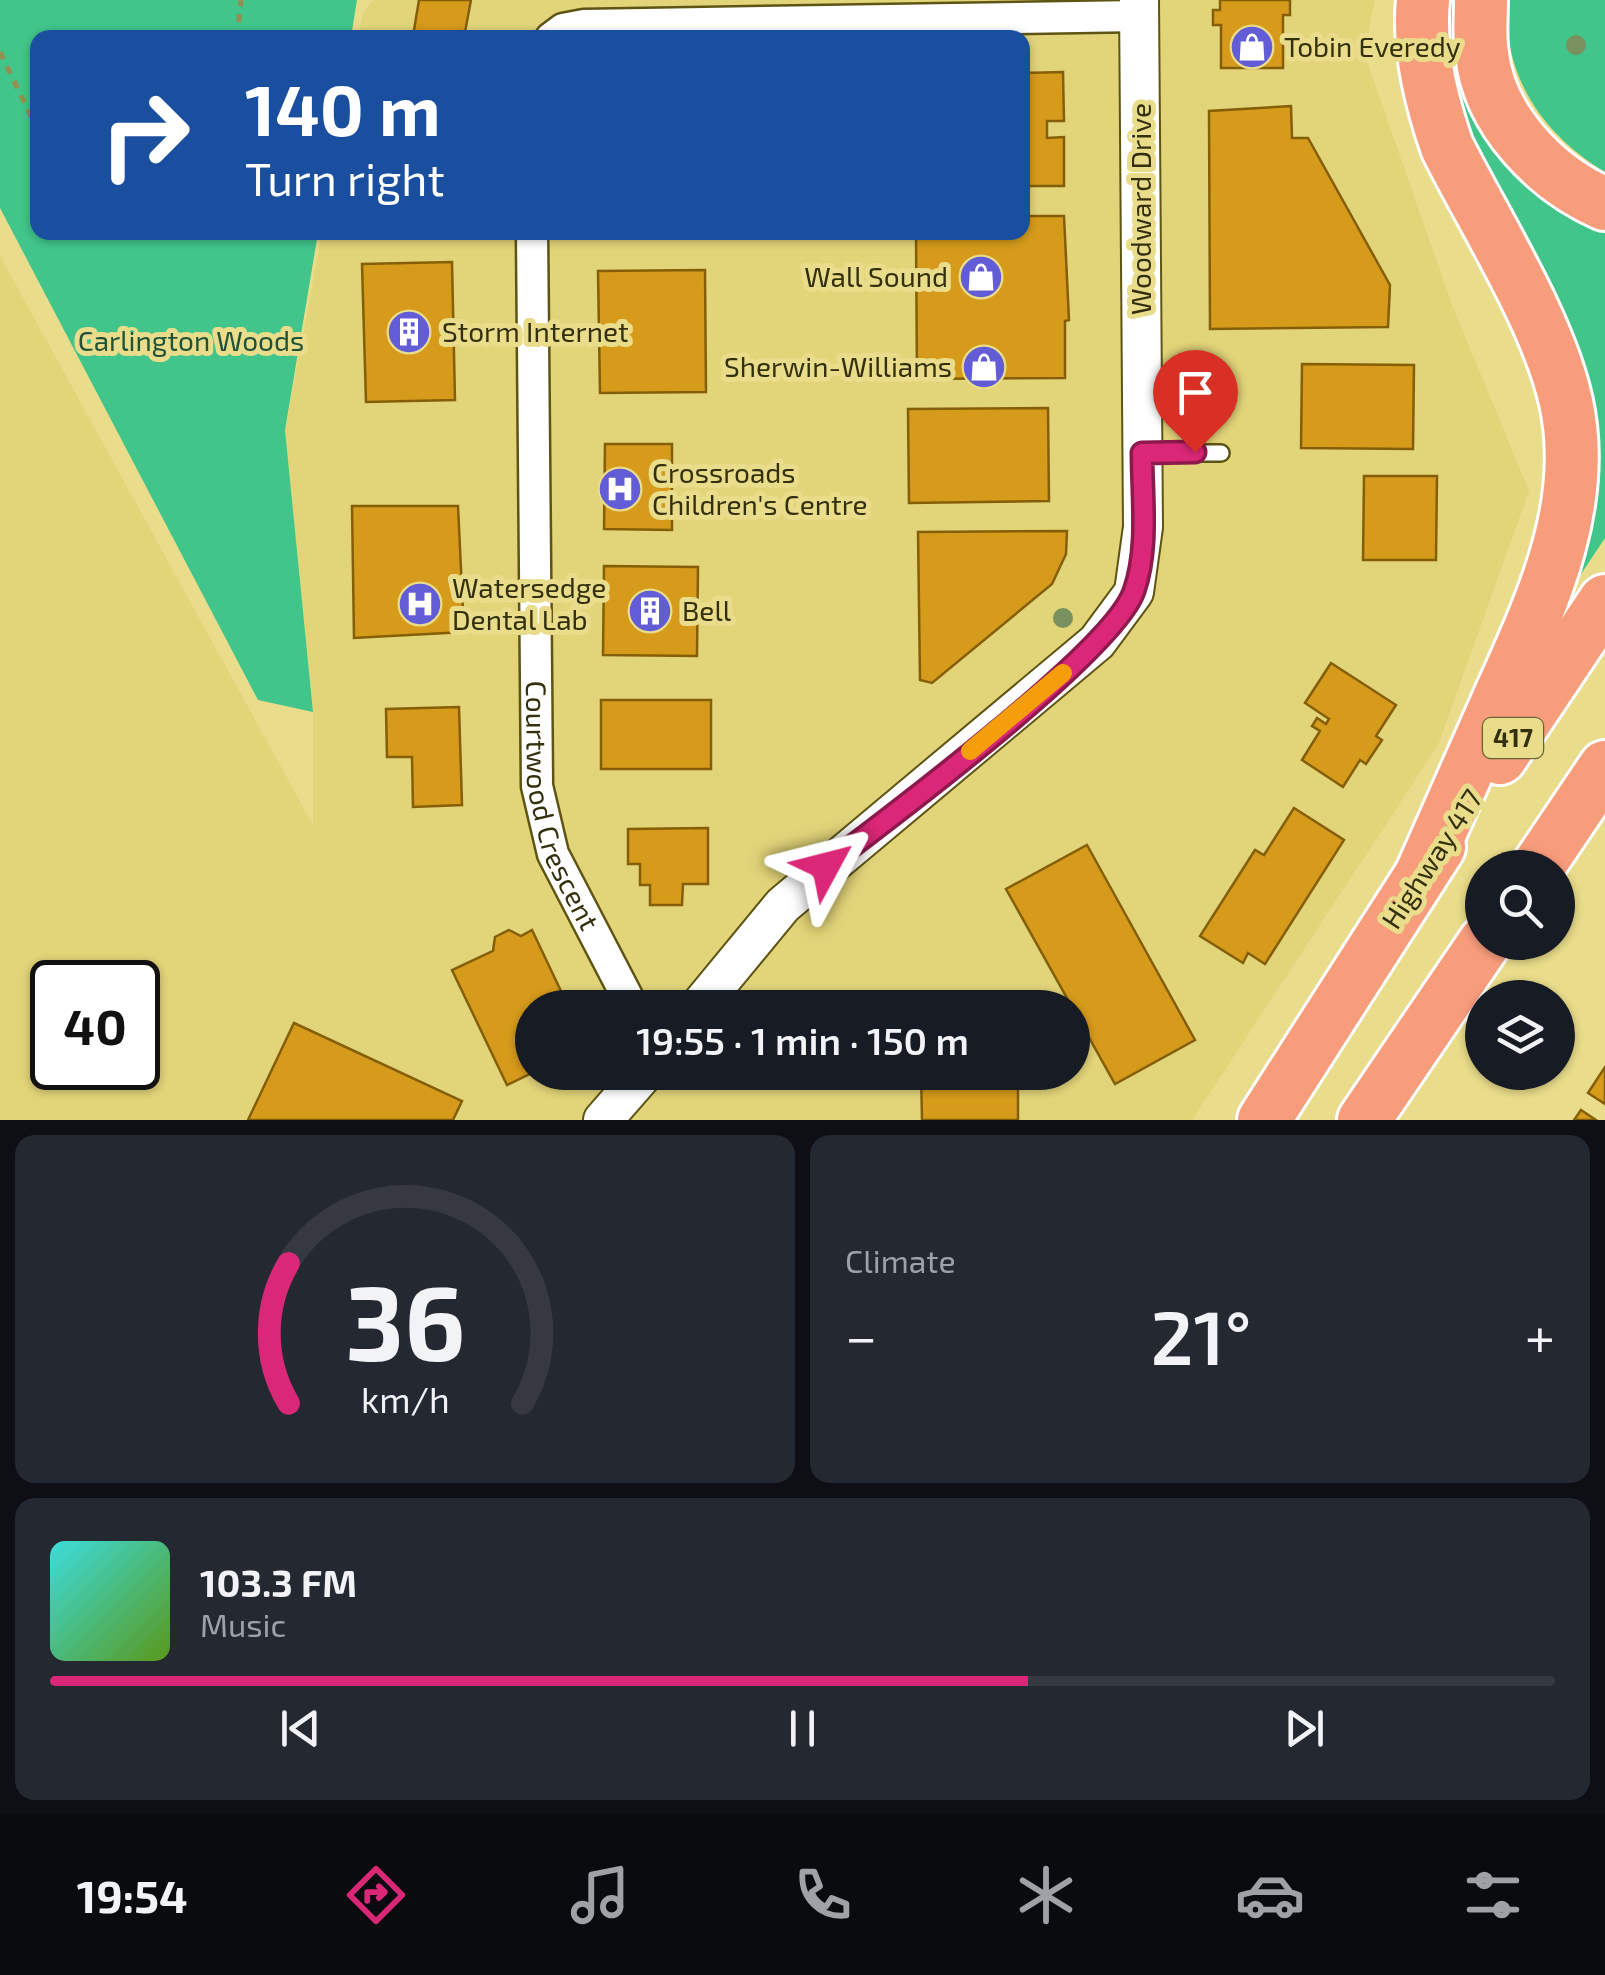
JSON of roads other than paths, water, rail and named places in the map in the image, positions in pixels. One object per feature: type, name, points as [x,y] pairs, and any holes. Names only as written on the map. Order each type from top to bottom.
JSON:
[{"type":"highway","points":[[1421,875],[1536,614],[1566,528],[1573,463],[1566,402],[1547,344],[1447,147],[1436,114],[1427,74],[1423,0]]},
{"type":"highway","points":[[1481,0],[1482,56],[1513,130],[1529,151],[1580,194],[1605,204]]},
{"type":"highway","name":"Highway 417","points":[[1264,1120],[1421,875],[1605,601]]},
{"type":"highway","points":[[1548,850],[1605,767]]},
{"type":"highway","points":[[1364,1120],[1474,960]]},
{"type":"street","points":[[562,30],[584,25],[1139,8]]},
{"type":"street","name":"Woodward Drive","points":[[713,990],[784,905],[1097,642],[1134,592],[1143,527],[1139,8]]},
{"type":"street","name":"Courtwood Crescent","points":[[532,240],[537,786],[554,854],[623,990]]},
{"type":"street","points":[[603,1120],[629,1090]]},
{"type":"lane","points":[[1142,453],[1221,452]]},
{"type":"place","name":"Tobin Everedy","points":[[1252,47]]},
{"type":"place","name":"Wall Sound","points":[[981,277]]},
{"type":"place","name":"Storm Internet","points":[[409,332]]},
{"type":"place","name":"Sherwin-Williams","points":[[984,367]]},
{"type":"place","name":"Crossroads Children's Centre","points":[[620,489]]},
{"type":"place","name":"Watersedge Dental Lab","points":[[420,604]]},
{"type":"place","name":"Bell","points":[[650,611]]},
{"type":"park label","name":"Carlington Woods","points":[[191,341]]}]
